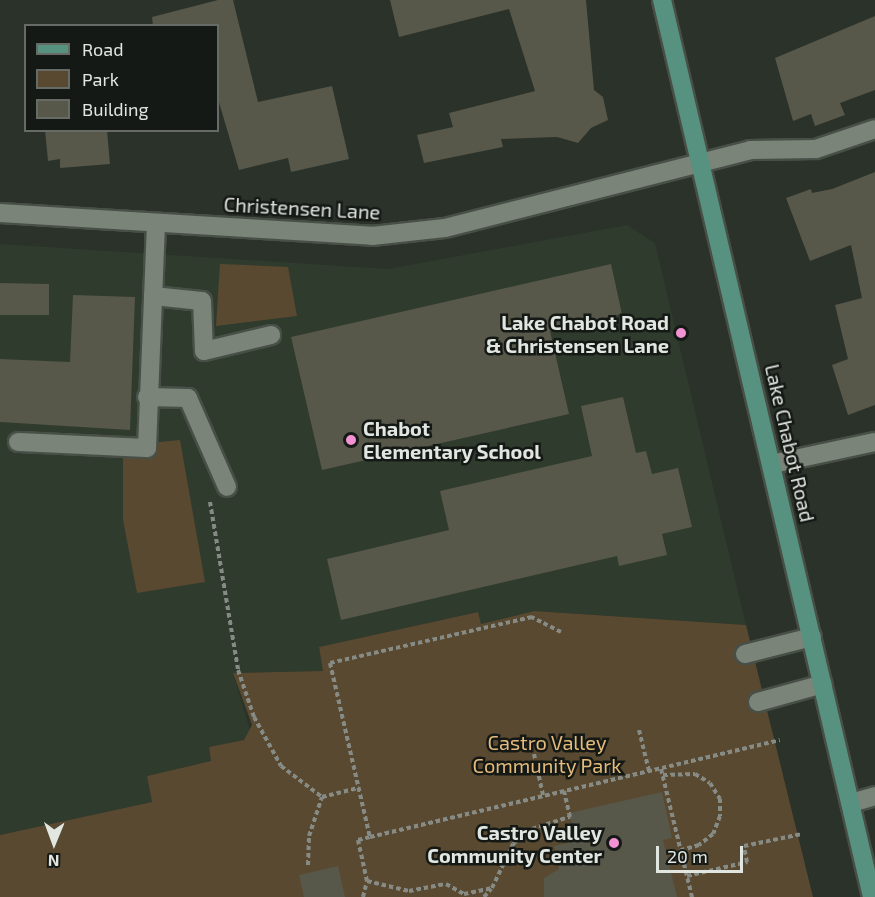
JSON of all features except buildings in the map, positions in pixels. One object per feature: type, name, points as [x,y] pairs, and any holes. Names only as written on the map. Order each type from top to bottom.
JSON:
[{"type":"main road","name":"Lake Chabot Road","points":[[662,0],[872,897]]},
{"type":"street","name":"Christensen Lane","points":[[0,213],[372,236],[445,228],[702,165],[750,150],[816,149],[875,129]]},
{"type":"street","points":[[18,442],[147,448],[147,398],[156,223]]},
{"type":"street","points":[[153,297],[202,301],[204,351],[271,335]]},
{"type":"street","points":[[147,398],[188,398],[218,489]]},
{"type":"street","points":[[772,464],[875,442]]},
{"type":"street","points":[[745,654],[812,637]]},
{"type":"street","points":[[758,702],[823,684]]},
{"type":"street","points":[[851,804],[875,796]]},
{"type":"path","points":[[218,489],[238,670],[255,717],[280,766],[322,797]]},
{"type":"path","points":[[370,837],[330,663],[532,617],[561,632]]},
{"type":"path","points":[[639,730],[649,771]]},
{"type":"path","points":[[363,897],[367,881],[358,840],[780,740]]},
{"type":"path","points":[[534,754],[543,795]]},
{"type":"path","points":[[661,769],[692,897]]},
{"type":"path","points":[[663,775],[695,774],[710,783],[720,799],[720,816],[713,834],[699,845],[681,850]]},
{"type":"path","points":[[322,797],[358,788]]},
{"type":"path","points":[[484,897],[492,888],[513,844],[531,829],[570,818],[564,791]]},
{"type":"path","points":[[308,865],[309,836],[322,797]]},
{"type":"path","points":[[687,876],[747,862],[744,846],[802,834]]},
{"type":"path","points":[[367,881],[409,891],[446,884],[464,894],[492,888]]},
{"type":"shaded area","name":"Chabot Elementary School","points":[[627,225],[655,243],[746,625],[534,611],[481,624],[478,612],[319,647],[324,671],[233,673],[251,733],[244,740],[209,747],[211,761],[147,776],[152,802],[0,835],[0,244],[388,269]]},
{"type":"green space","points":[[220,264],[288,267],[297,316],[216,326]]},
{"type":"green space","points":[[180,440],[205,582],[137,593],[123,520],[123,457],[151,455],[150,443]]},
{"type":"green space","name":"Castro Valley Community Park","points":[[534,611],[746,625],[813,897],[0,897],[0,835],[152,802],[147,776],[211,761],[209,747],[244,740],[252,725],[233,673],[323,671],[319,647],[478,612],[481,624]]},
{"type":"place","name":"Lake Chabot Road & Christensen Lane","points":[[681,333]]},
{"type":"place","name":"Chabot Elementary School","points":[[351,440]]},
{"type":"place","name":"Castro Valley Community Center","points":[[614,843]]}]
